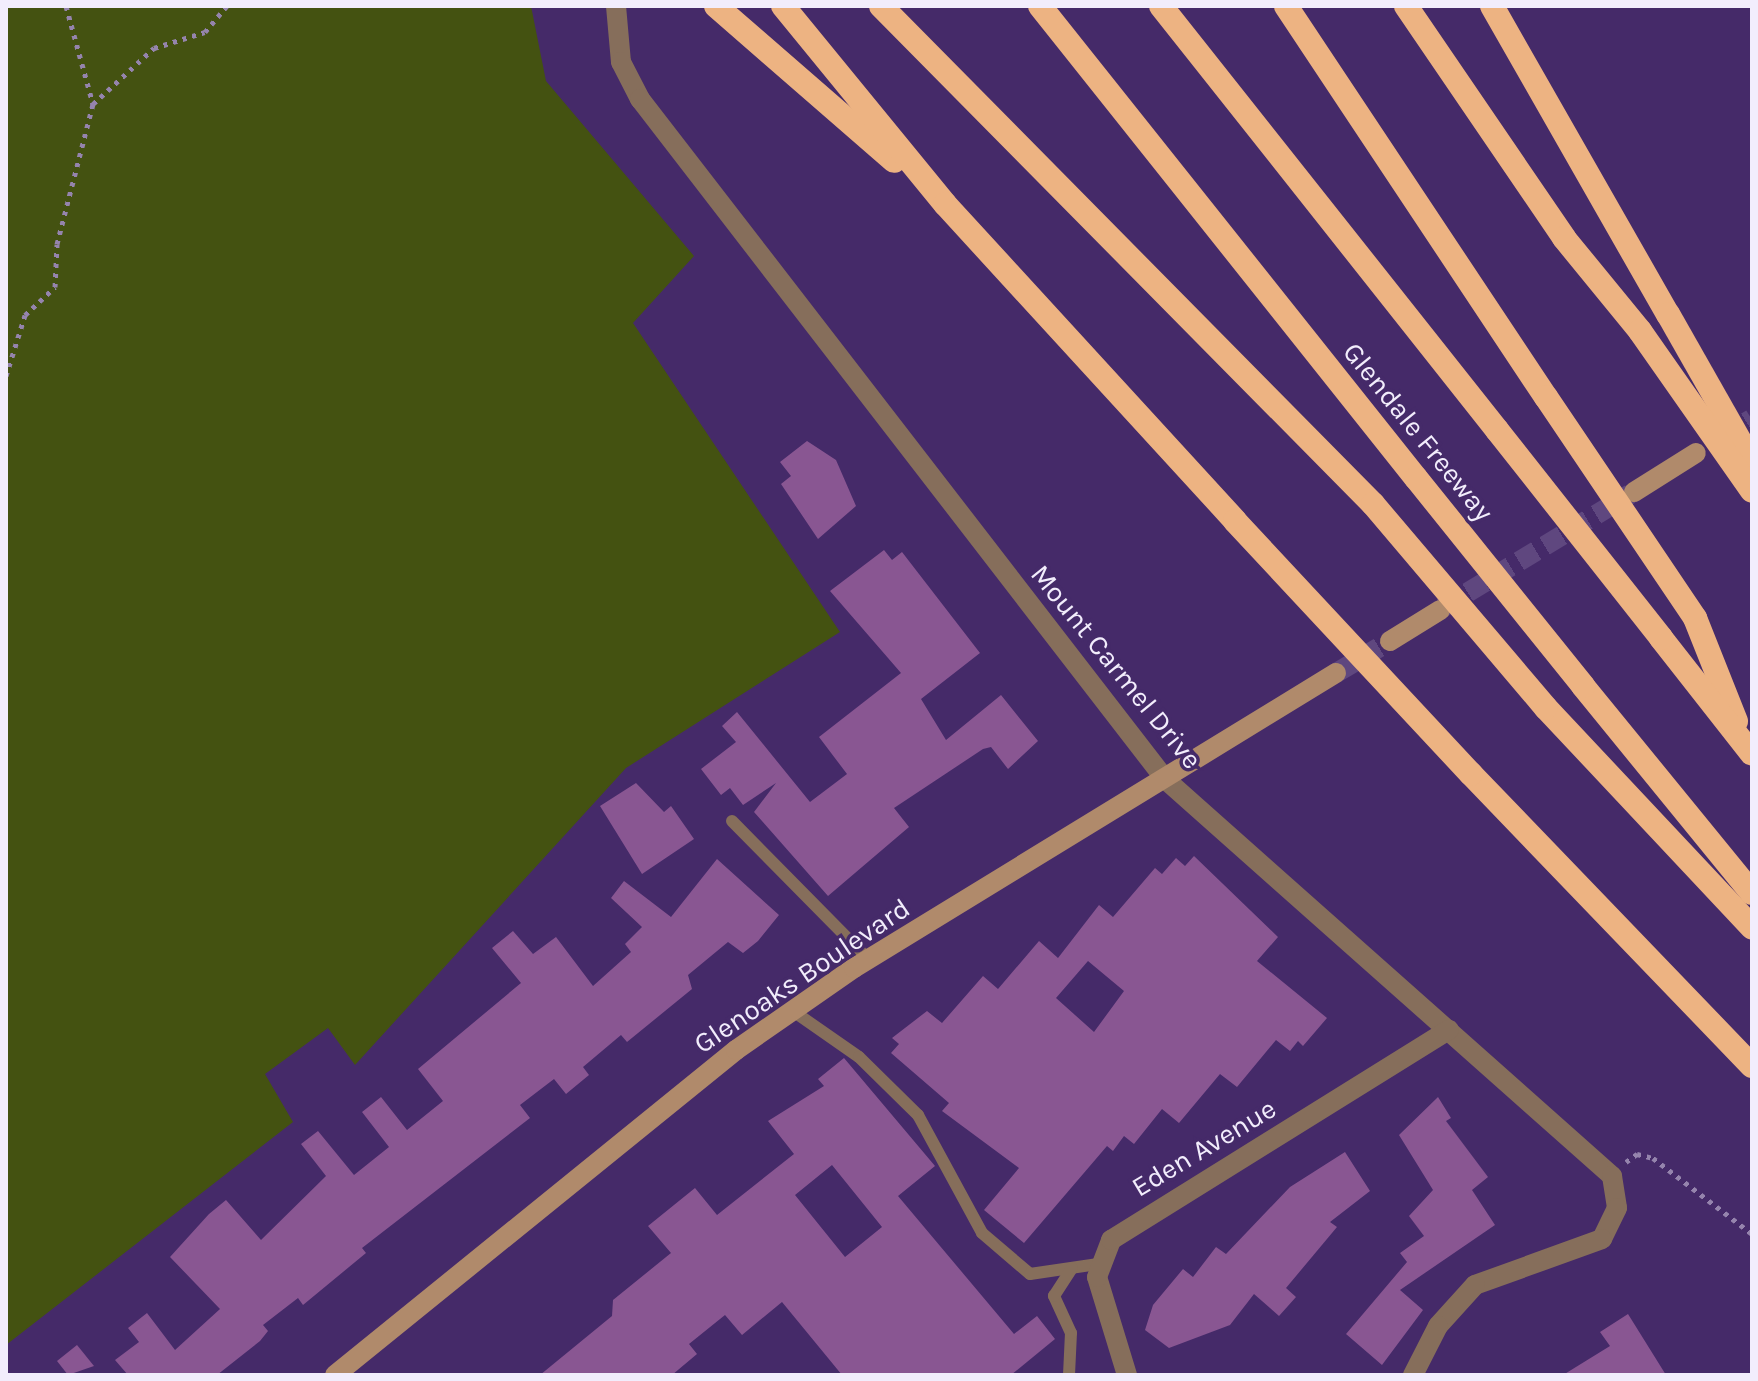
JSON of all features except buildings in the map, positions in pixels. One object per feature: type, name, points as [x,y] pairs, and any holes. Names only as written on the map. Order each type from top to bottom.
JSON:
[{"type":"highway","points":[[716,6],[945,204]]},
{"type":"highway","points":[[783,6],[945,204],[1471,774],[1752,1066]]},
{"type":"highway","points":[[881,6],[1038,170],[1278,400],[1373,504],[1546,708],[1752,927]]},
{"type":"highway","name":"Glendale Freeway","points":[[1040,6],[1752,893]]},
{"type":"highway","points":[[1161,6],[1750,752]]},
{"type":"highway","points":[[1286,6],[1695,618],[1750,752]]},
{"type":"highway","points":[[1406,6],[1564,238],[1640,331],[1752,491]]},
{"type":"highway","points":[[1492,6],[1752,462]]},
{"type":"street","name":"Mount Carmel Drive","points":[[616,6],[621,62],[640,99],[1165,779],[1612,1176]]},
{"type":"street","points":[[1634,492],[1696,453]]},
{"type":"street","points":[[1390,641],[1440,610]]},
{"type":"street","name":"Glenoaks Boulevard","points":[[335,1375],[793,1011],[868,959],[1336,673]]},
{"type":"street","name":"Eden Avenue","points":[[1098,1264],[1123,1230],[1449,1030]]},
{"type":"street","points":[[1413,1375],[1438,1326],[1475,1285],[1602,1239],[1617,1208],[1612,1176]]},
{"type":"street","points":[[1098,1264],[1127,1375]]},
{"type":"lane","points":[[732,821],[868,959]]},
{"type":"lane","points":[[793,1011],[859,1057],[918,1115],[982,1233],[1030,1274],[1098,1264]]},
{"type":"lane","points":[[1069,1375],[1071,1333],[1054,1296],[1072,1268]]},
{"type":"path","points":[[6,376],[25,315],[55,287],[57,244],[93,104],[66,6]]},
{"type":"path","points":[[93,104],[154,48],[205,32],[227,6]]},
{"type":"path","points":[[1612,1176],[1637,1154],[1653,1158],[1752,1234]]},
{"type":"green space","points":[[6,6],[531,6],[546,81],[694,256],[633,323],[840,632],[626,768],[355,1065],[328,1028],[265,1074],[293,1122],[6,1345]]},
{"type":"tunnel","points":[[1721,438],[1752,419]]},
{"type":"tunnel","points":[[1442,608],[1630,494]]},
{"type":"tunnel","points":[[1336,673],[1390,641]]}]
